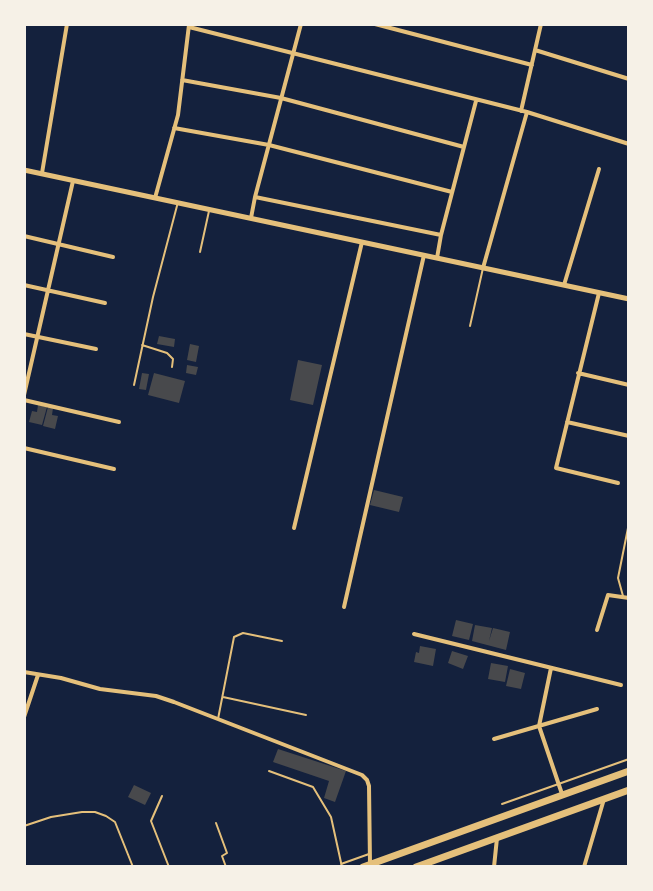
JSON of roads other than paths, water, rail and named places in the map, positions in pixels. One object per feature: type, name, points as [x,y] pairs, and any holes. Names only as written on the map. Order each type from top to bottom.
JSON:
[{"type":"main road","points":[[366,866],[629,771]]},
{"type":"main road","points":[[416,867],[629,790]]},
{"type":"street","points":[[42,173],[67,24]]},
{"type":"street","points":[[251,218],[301,24]]},
{"type":"street","points":[[375,24],[532,65]]},
{"type":"street","points":[[521,111],[541,24]]},
{"type":"street","points":[[155,198],[174,128],[189,25],[527,112],[629,144]]},
{"type":"street","points":[[535,50],[629,79]]},
{"type":"street","points":[[182,80],[281,98],[464,147]]},
{"type":"street","points":[[436,258],[476,100]]},
{"type":"street","points":[[483,268],[527,112]]},
{"type":"street","points":[[174,128],[269,145],[452,192]]},
{"type":"street","points":[[564,285],[599,169]]},
{"type":"street","points":[[24,170],[629,299]]},
{"type":"street","points":[[24,395],[74,180]]},
{"type":"street","points":[[255,197],[441,235]]},
{"type":"street","points":[[24,236],[113,257]]},
{"type":"street","points":[[294,528],[362,242]]},
{"type":"street","points":[[344,607],[424,255]]},
{"type":"street","points":[[24,285],[105,303]]},
{"type":"street","points":[[599,293],[556,468],[618,483]]},
{"type":"street","points":[[24,334],[96,349]]},
{"type":"street","points":[[578,373],[629,385]]},
{"type":"street","points":[[24,400],[118,422]]},
{"type":"street","points":[[567,422],[629,436]]},
{"type":"street","points":[[24,448],[114,469]]},
{"type":"street","points":[[597,630],[608,595],[629,598]]},
{"type":"street","points":[[414,634],[621,685]]},
{"type":"street","points":[[551,668],[539,726],[562,795]]},
{"type":"street","points":[[24,672],[61,678],[100,689],[156,696],[362,775],[369,786],[370,854],[366,866]]},
{"type":"street","points":[[24,717],[38,675]]},
{"type":"street","points":[[494,739],[597,709]]},
{"type":"street","points":[[584,867],[604,799]]},
{"type":"street","points":[[494,867],[497,837]]},
{"type":"lane","points":[[134,385],[178,202]]},
{"type":"lane","points":[[200,252],[209,209]]},
{"type":"lane","points":[[470,326],[483,268]]},
{"type":"lane","points":[[142,345],[167,353],[173,359],[172,367]]},
{"type":"lane","points":[[623,596],[618,578],[629,523]]},
{"type":"lane","points":[[218,719],[234,637],[243,633],[282,641]]},
{"type":"lane","points":[[223,697],[306,716]]},
{"type":"lane","points":[[502,804],[629,759]]},
{"type":"lane","points":[[268,771],[313,787],[331,817],[341,866],[370,854]]},
{"type":"lane","points":[[162,796],[151,821],[169,867]]},
{"type":"lane","points":[[24,826],[51,816],[82,812],[95,812],[106,816],[115,822],[133,867]]},
{"type":"lane","points":[[216,823],[227,853],[222,856],[226,867]]}]
